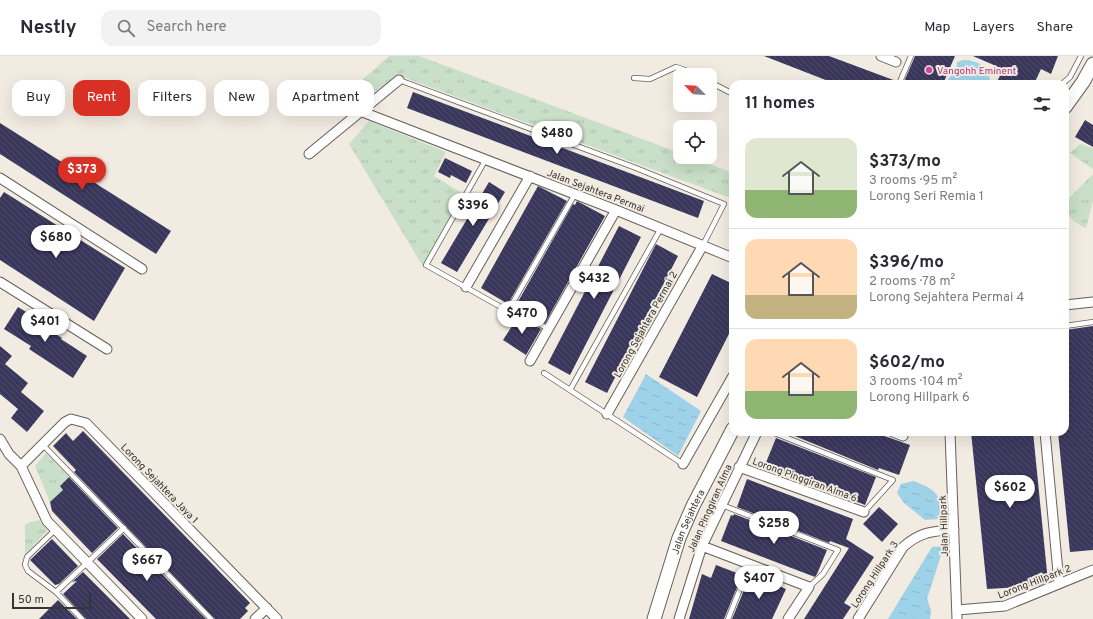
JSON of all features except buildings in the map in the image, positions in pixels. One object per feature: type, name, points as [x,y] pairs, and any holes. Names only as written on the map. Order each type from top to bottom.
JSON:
[{"type":"main road","points":[[1069,102],[1084,82],[1093,64]]},
{"type":"main road","name":"Jalan Sejahtera","points":[[654,619],[679,538],[693,506],[729,436]]},
{"type":"street","points":[[881,56],[896,62]]},
{"type":"street","points":[[374,100],[399,80]]},
{"type":"street","points":[[309,154],[354,116]]},
{"type":"street","name":"Jalan Sejahtera Permai","points":[[373,116],[530,176],[729,256]]},
{"type":"street","points":[[466,287],[530,176]]},
{"type":"street","points":[[0,178],[142,269]]},
{"type":"street","points":[[530,361],[616,210]]},
{"type":"street","name":"Lorong Sejahtera Permai 2","points":[[607,414],[703,245]]},
{"type":"street","points":[[0,282],[107,349]]},
{"type":"street","points":[[1069,305],[1093,302]]},
{"type":"street","points":[[683,464],[729,383]]},
{"type":"street","name":"Lorong Sejahtera Jaya 1","points":[[20,466],[65,422],[72,419],[86,423],[277,619]]},
{"type":"street","name":"Jalan Pinggiran Alma","points":[[679,619],[702,546],[755,436]]},
{"type":"street","name":"Jalan Hillpark","points":[[950,436],[957,615]]},
{"type":"street","points":[[1045,436],[1059,583]]},
{"type":"street","points":[[0,439],[9,454],[20,466],[41,510],[54,530],[142,619]]},
{"type":"street","name":"Lorong Pinggiran Alma 6","points":[[740,467],[864,512]]},
{"type":"street","name":"Lorong Hillpark 3","points":[[858,619],[904,547],[913,538],[925,532],[954,530]]},
{"type":"street","points":[[702,546],[809,587],[788,619]]},
{"type":"street","name":"Lorong Hillpark 2","points":[[957,615],[1005,606],[1093,570]]},
{"type":"street","points":[[255,619],[267,608]]},
{"type":"lane","points":[[901,80],[911,56]]},
{"type":"lane","points":[[1067,80],[1070,77],[1081,56]]},
{"type":"lane","points":[[634,78],[650,79],[673,68]]},
{"type":"lane","points":[[399,80],[636,168],[724,204],[703,245]]},
{"type":"lane","points":[[717,86],[729,92]]},
{"type":"lane","points":[[486,159],[426,265],[508,311],[516,312],[549,328]]},
{"type":"lane","points":[[508,311],[575,194]]},
{"type":"lane","points":[[570,390],[661,228]]},
{"type":"lane","points":[[1069,325],[1093,322]]},
{"type":"lane","points":[[544,373],[683,464]]},
{"type":"lane","points":[[782,436],[893,480],[864,512]]},
{"type":"lane","points":[[43,445],[212,619]]},
{"type":"lane","points":[[722,505],[838,550],[823,574],[809,587]]},
{"type":"lane","points":[[56,592],[124,528]]},
{"type":"lane","points":[[54,530],[27,557],[25,565],[28,571],[56,592],[82,619]]},
{"type":"lane","points":[[728,619],[750,564]]},
{"type":"green space","points":[[389,56],[419,56],[673,150],[673,164],[709,164],[729,171],[729,198],[400,76],[374,92],[374,80],[362,80]]},
{"type":"green space","points":[[369,121],[446,152],[434,176],[465,195],[424,268],[349,144]]},
{"type":"green space","points":[[1080,144],[1093,148],[1093,169],[1070,153]]},
{"type":"green space","points":[[1093,174],[1093,201],[1086,228],[1078,224],[1069,215],[1069,198]]},
{"type":"green space","points":[[46,453],[69,477],[60,486],[63,490],[50,502],[35,466]]},
{"type":"green space","points":[[39,520],[48,530],[25,554],[25,524]]},
{"type":"water","points":[[964,60],[973,61],[981,65],[986,70],[990,79],[948,80],[956,71],[957,62]]},
{"type":"water","points":[[646,374],[701,411],[678,456],[623,417]]},
{"type":"water","points":[[914,481],[924,485],[937,495],[943,505],[939,519],[925,520],[904,503],[897,493],[901,484]]},
{"type":"water","points":[[944,546],[927,599],[931,610],[930,619],[888,619],[932,547]]},
{"type":"place","name":"Vangohh Eminent","points":[[929,70]]}]
